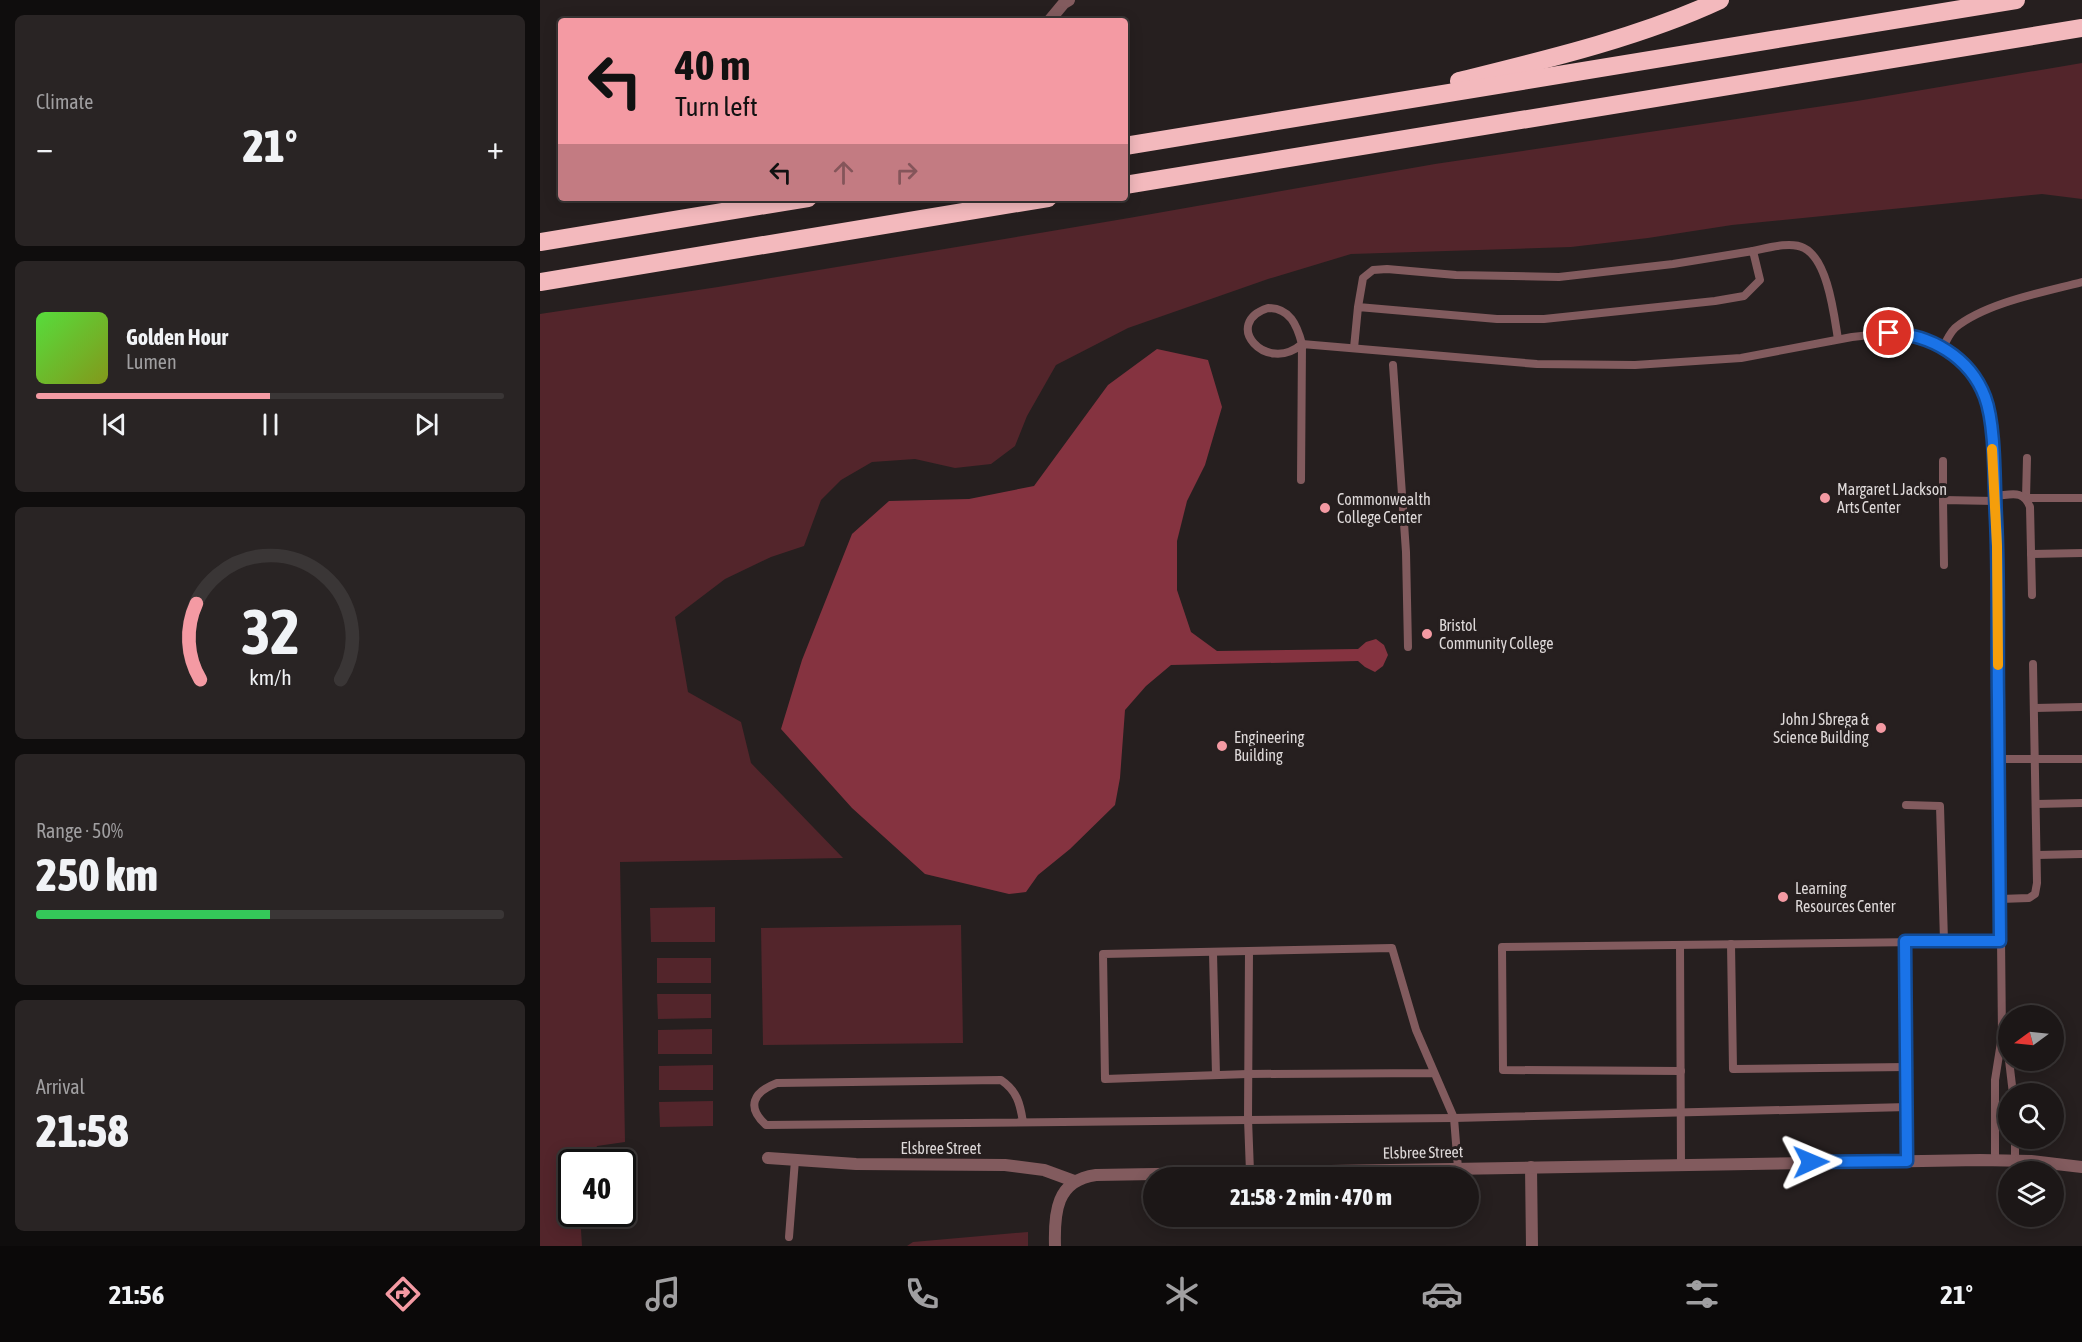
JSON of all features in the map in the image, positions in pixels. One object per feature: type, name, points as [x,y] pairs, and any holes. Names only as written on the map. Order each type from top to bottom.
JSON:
[{"type":"highway","points":[[1321,114],[1470,78],[1594,44],[1683,16],[1720,0]]},
{"type":"highway","points":[[1128,146],[2016,0]]},
{"type":"highway","points":[[1128,185],[2082,28]]},
{"type":"highway","points":[[540,242],[790,201]]},
{"type":"highway","points":[[540,282],[1030,201]]},
{"type":"street","points":[[1052,18],[1064,3],[1070,0]]},
{"type":"street","name":"Elsbree Street","points":[[768,1158],[884,1165],[1016,1166],[1044,1170],[1074,1181],[1096,1175],[1143,1174]]},
{"type":"street","name":"Elsbree Street","points":[[1479,1168],[1995,1160],[2082,1167]]},
{"type":"street","points":[[1531,1167],[1532,1246]]},
{"type":"street","points":[[1055,1246],[1057,1207],[1064,1192],[1074,1181]]},
{"type":"lane","points":[[1354,348],[1363,278],[1373,270],[1387,269],[1456,275],[1559,277],[1673,264],[1783,245],[1804,248],[1820,263],[1831,300],[1838,339]]},
{"type":"lane","points":[[1361,307],[1497,320],[1544,319],[1715,301],[1744,296],[1760,280],[1753,251]]},
{"type":"lane","points":[[1943,348],[1953,330],[1970,318],[1997,306],[2082,282]]},
{"type":"lane","points":[[1301,480],[1302,344],[1297,328],[1285,311],[1268,308],[1255,314],[1250,320],[1251,339],[1262,351],[1279,352],[1302,344],[1537,364],[1635,365],[1742,358],[1879,333],[1899,333],[1920,337],[1943,348],[1966,366],[1977,381],[1986,399],[1991,428],[1997,546],[2001,1005]]},
{"type":"lane","points":[[1393,365],[1406,552],[1408,647]]},
{"type":"lane","points":[[2027,458],[2026,498],[2030,507],[2032,595]]},
{"type":"lane","points":[[1943,461],[1944,565]]},
{"type":"lane","points":[[1943,500],[2021,495],[2026,498],[2082,498]]},
{"type":"lane","points":[[2031,554],[2082,553]]},
{"type":"lane","points":[[2000,899],[2028,898],[2035,894],[2037,883],[2033,664]]},
{"type":"lane","points":[[2034,708],[2082,707]]},
{"type":"lane","points":[[1999,759],[2082,759]]},
{"type":"lane","points":[[2036,804],[2082,803]]},
{"type":"lane","points":[[1906,805],[1940,806],[1944,941]]},
{"type":"lane","points":[[2037,855],[2082,854]]},
{"type":"lane","points":[[1905,941],[1907,1161]]},
{"type":"lane","points":[[1681,1071],[1503,1070],[1502,947],[2000,941]]},
{"type":"lane","points":[[1731,944],[1733,1069],[1907,1067]]},
{"type":"lane","points":[[1680,945],[1681,1165]]},
{"type":"lane","points":[[1434,1073],[1248,1074],[1105,1079],[1103,954],[1392,948],[1416,1030],[1454,1118],[1458,1167]]},
{"type":"lane","points":[[1249,952],[1250,1167]]},
{"type":"lane","points":[[1213,953],[1215,1075]]},
{"type":"lane","points":[[1995,1160],[1995,1080],[1998,1061]]},
{"type":"lane","points":[[1023,1122],[1020,1103],[1012,1088],[1001,1080],[777,1083],[765,1087],[756,1095],[754,1106],[760,1119],[766,1125],[1454,1118],[1908,1107]]},
{"type":"lane","points":[[2015,1149],[2015,1160]]},
{"type":"lane","points":[[789,1237],[795,1160]]},
{"type":"shaded area","points":[[2082,63],[2082,199],[2042,194],[1732,225],[1571,247],[1351,254],[1268,279],[1128,328],[1056,365],[1027,416],[1015,446],[991,464],[955,468],[915,459],[872,462],[841,480],[821,500],[804,546],[771,557],[725,579],[675,617],[688,692],[741,722],[751,763],[843,858],[620,862],[625,1142],[597,1146],[596,1149],[558,1149],[558,1227],[581,1227],[582,1246],[540,1246],[540,314],[718,287],[1435,164],[1857,101]]},
{"type":"shaded area","points":[[1157,349],[1208,360],[1222,407],[1205,465],[1187,501],[1177,541],[1177,590],[1191,632],[1217,651],[1358,649],[1366,642],[1376,639],[1384,645],[1388,655],[1383,666],[1375,672],[1358,661],[1171,665],[1146,686],[1125,710],[1120,778],[1115,805],[1070,849],[1038,875],[1026,892],[1009,894],[925,874],[852,808],[781,729],[802,660],[852,534],[889,501],[969,499],[1034,486],[1108,385]]},
{"type":"shaded area","points":[[715,907],[715,942],[651,942],[650,908]]},
{"type":"shaded area","points":[[961,925],[963,1043],[763,1045],[761,928]]},
{"type":"shaded area","points":[[657,958],[711,958],[711,983],[657,983]]},
{"type":"shaded area","points":[[657,994],[711,994],[711,1018],[658,1019]]},
{"type":"shaded area","points":[[712,1029],[712,1054],[658,1054],[658,1030]]},
{"type":"shaded area","points":[[713,1065],[713,1090],[659,1090],[659,1066]]},
{"type":"shaded area","points":[[713,1101],[713,1126],[660,1127],[659,1102]]},
{"type":"shaded area","points":[[1028,1232],[1028,1246],[907,1246],[913,1242]]},
{"type":"slow traffic","points":[[1992,449],[1997,546],[1998,665]]},
{"type":"place","name":"Margaret L Jackson Arts Center","points":[[1825,498]]},
{"type":"place","name":"Commonwealth College Center","points":[[1325,508]]},
{"type":"place","name":"Bristol Community College","points":[[1427,634]]},
{"type":"place","name":"John J Sbrega & Science Building","points":[[1881,728]]},
{"type":"place","name":"Engineering Building","points":[[1222,746]]},
{"type":"place","name":"Learning Resources Center","points":[[1783,897]]},
{"type":"route","points":[[1811,1162],[1907,1161],[1905,941],[2000,941],[1997,546],[1989,413],[1981,387],[1958,358],[1920,337],[1889,333]]}]
